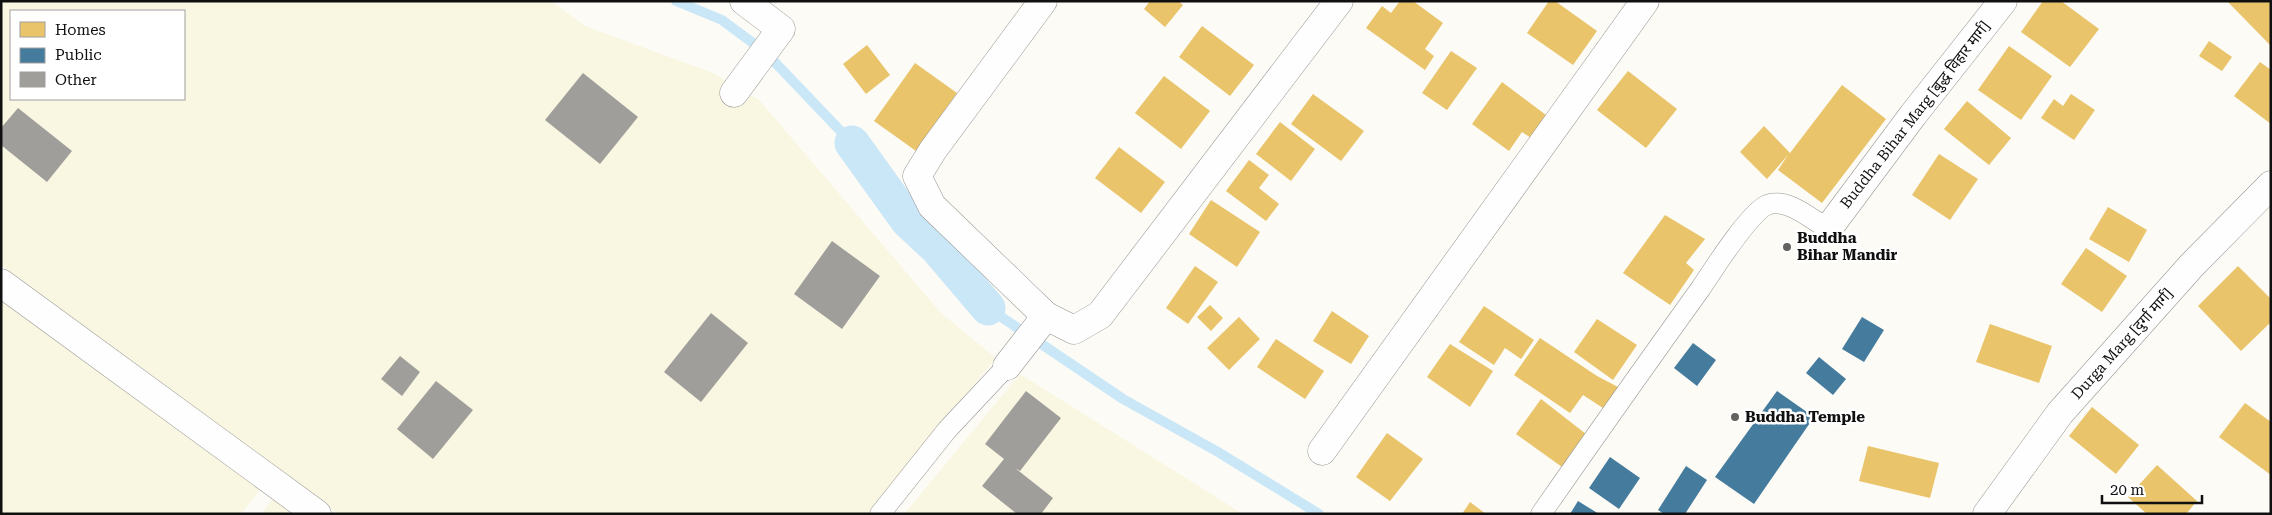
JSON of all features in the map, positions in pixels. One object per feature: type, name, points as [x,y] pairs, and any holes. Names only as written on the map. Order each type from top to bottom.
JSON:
[{"type":"street","points":[[734,92],[781,29],[744,1]]},
{"type":"street","points":[[1043,1],[933,150],[916,176],[932,206],[1046,316],[1074,330],[1100,315],[1339,1]]},
{"type":"street","points":[[1322,451],[1645,1]]},
{"type":"street","name":"Buddha Bihar Marg [बुद्ध विहार मार्ग]","points":[[1828,229],[1913,115],[2003,1]]},
{"type":"street","name":"Durga Marg [दुर्गा मार्ग]","points":[[1987,514],[2060,413],[2192,265],[2271,185]]},
{"type":"street","points":[[1,283],[317,514]]},
{"type":"street","points":[[1007,366],[1046,316]]},
{"type":"lane","points":[[1541,514],[1754,215],[1766,206],[1779,203],[1788,205],[1828,229]]},
{"type":"lane","points":[[880,514],[947,430],[1007,366]]},
{"type":"shaded area","points":[[1,1],[551,1],[585,26],[713,73],[759,100],[942,314],[996,358],[868,514],[338,514],[1,265]]},
{"type":"shaded area","points":[[1,299],[262,487],[241,514],[1,514]]},
{"type":"shaded area","points":[[1020,374],[1243,514],[904,514]]},
{"type":"shaded area","points":[[273,499],[293,514],[261,514]]},
{"type":"building: Homes","points":[[1150,1],[1178,1],[1183,5],[1165,27],[1144,9]]},
{"type":"building: Homes","points":[[1400,1],[1413,1],[1443,23],[1425,49],[1434,56],[1425,70],[1366,28],[1382,6],[1391,13]]},
{"type":"building: Homes","points":[[1549,1],[1555,1],[1597,31],[1573,65],[1527,33]]},
{"type":"building: Homes","points":[[2043,1],[2061,1],[2099,29],[2070,67],[2021,32]]},
{"type":"building: Homes","points":[[2227,1],[2271,1],[2271,46]]},
{"type":"building: Homes","points":[[1202,26],[1254,65],[1230,96],[1179,57]]},
{"type":"building: Homes","points":[[2209,41],[2232,57],[2222,71],[2199,56]]},
{"type":"building: Homes","points":[[867,45],[890,75],[866,94],[843,64]]},
{"type":"building: Homes","points":[[2009,46],[2052,76],[2021,120],[1978,90]]},
{"type":"building: Homes","points":[[1451,51],[1477,68],[1447,110],[1422,93]]},
{"type":"building: Homes","points":[[2260,62],[2271,70],[2271,124],[2234,96]]},
{"type":"building: Homes","points":[[915,63],[957,93],[916,151],[874,121]]},
{"type":"building: Homes","points":[[1628,71],[1677,109],[1646,148],[1597,110]]},
{"type":"building: Homes","points":[[1164,76],[1210,111],[1181,149],[1135,113]]},
{"type":"building: Homes","points":[[1502,82],[1550,118],[1534,140],[1522,132],[1509,151],[1472,124]]},
{"type":"building: Homes","points":[[1842,85],[1886,119],[1822,203],[1778,170],[1788,155],[1767,179],[1740,152],[1764,126],[1790,153]]},
{"type":"building: Homes","points":[[1313,94],[1364,131],[1341,161],[1291,124]]},
{"type":"building: Homes","points":[[2071,94],[2095,110],[2074,140],[2041,118],[2054,99],[2063,106]]},
{"type":"building: Homes","points":[[1967,101],[2011,138],[1989,165],[1944,129]]},
{"type":"building: Homes","points":[[1280,122],[1315,149],[1291,181],[1256,154]]},
{"type":"building: Homes","points":[[1119,147],[1165,182],[1141,213],[1095,178]]},
{"type":"building: Homes","points":[[1939,154],[1978,179],[1950,220],[1912,195]]},
{"type":"building: Homes","points":[[1249,160],[1269,175],[1259,188],[1279,204],[1266,221],[1226,191]]},
{"type":"building: Homes","points":[[1211,200],[1260,232],[1237,267],[1189,234]]},
{"type":"building: Homes","points":[[2108,207],[2147,230],[2129,262],[2089,239]]},
{"type":"building: Homes","points":[[1665,215],[1705,239],[1686,263],[1694,270],[1670,305],[1623,273]]},
{"type":"building: Homes","points":[[2086,248],[2127,276],[2102,312],[2061,284]]},
{"type":"building: Homes","points":[[1195,266],[1218,282],[1188,324],[1166,308]]},
{"type":"building: Homes","points":[[2238,266],[2271,299],[2271,322],[2241,351],[2198,306]]},
{"type":"building: Homes","points":[[1210,305],[1223,318],[1211,331],[1197,317]]},
{"type":"building: Homes","points":[[1484,306],[1534,340],[1521,359],[1505,348],[1494,365],[1459,342]]},
{"type":"building: Homes","points":[[1332,311],[1369,336],[1351,364],[1313,341]]},
{"type":"building: Homes","points":[[1239,317],[1260,339],[1229,370],[1207,348]]},
{"type":"building: Homes","points":[[1597,319],[1637,345],[1613,380],[1574,352]]},
{"type":"building: Homes","points":[[1990,324],[2052,346],[2039,383],[1976,362]]},
{"type":"building: Homes","points":[[1540,338],[1597,376],[1618,387],[1603,408],[1583,395],[1570,413],[1514,375]]},
{"type":"building: Homes","points":[[1276,339],[1324,371],[1305,399],[1257,367]]},
{"type":"building: Homes","points":[[1450,344],[1493,371],[1470,407],[1427,377]]},
{"type":"building: Homes","points":[[1541,399],[1586,434],[1562,467],[1516,434]]},
{"type":"building: Homes","points":[[2245,403],[2271,422],[2271,475],[2219,437]]},
{"type":"building: Homes","points":[[2092,407],[2139,445],[2116,474],[2069,436]]},
{"type":"building: Homes","points":[[1387,433],[1423,459],[1390,501],[1356,477]]},
{"type":"building: Homes","points":[[1868,446],[1939,463],[1930,498],[1859,481]]},
{"type":"building: Homes","points":[[2157,465],[2197,501],[2186,514],[2147,514],[2128,497]]},
{"type":"building: Homes","points":[[1470,502],[1486,514],[1462,514]]},
{"type":"building: Public","points":[[1862,317],[1884,330],[1864,362],[1842,349]]},
{"type":"building: Public","points":[[1693,343],[1716,360],[1697,386],[1674,368]]},
{"type":"building: Public","points":[[1819,357],[1846,379],[1833,395],[1806,373]]},
{"type":"building: Public","points":[[1777,391],[1814,417],[1754,504],[1715,477]]},
{"type":"building: Public","points":[[1610,457],[1640,478],[1619,509],[1589,488]]},
{"type":"building: Public","points":[[1686,466],[1707,480],[1685,514],[1664,514],[1658,510]]},
{"type":"building: Public","points":[[1578,501],[1599,514],[1570,514]]},
{"type":"building: Other","points":[[583,73],[638,117],[600,164],[545,120]]},
{"type":"building: Other","points":[[18,108],[72,151],[47,182],[1,145],[1,128]]},
{"type":"building: Other","points":[[832,241],[880,276],[842,329],[794,294]]},
{"type":"building: Other","points":[[711,313],[748,343],[701,402],[664,372]]},
{"type":"building: Other","points":[[400,356],[420,372],[402,396],[381,379]]},
{"type":"building: Other","points":[[436,381],[473,410],[433,459],[397,429]]},
{"type":"building: Other","points":[[1026,391],[1061,418],[1020,471],[1015,468],[1053,498],[1041,514],[1017,514],[982,486],[1004,459],[985,444]]},
{"type":"waterway","points":[[676,1],[722,20],[765,52],[852,143]]},
{"type":"waterway","points":[[852,143],[908,221],[937,248],[988,308]]},
{"type":"waterway","points":[[988,308],[1123,399],[1218,452],[1319,514]]},
{"type":"place","name":"Buddha Bihar Mandir","points":[[1787,247]]},
{"type":"place","name":"Buddha Temple","points":[[1735,417]]}]
